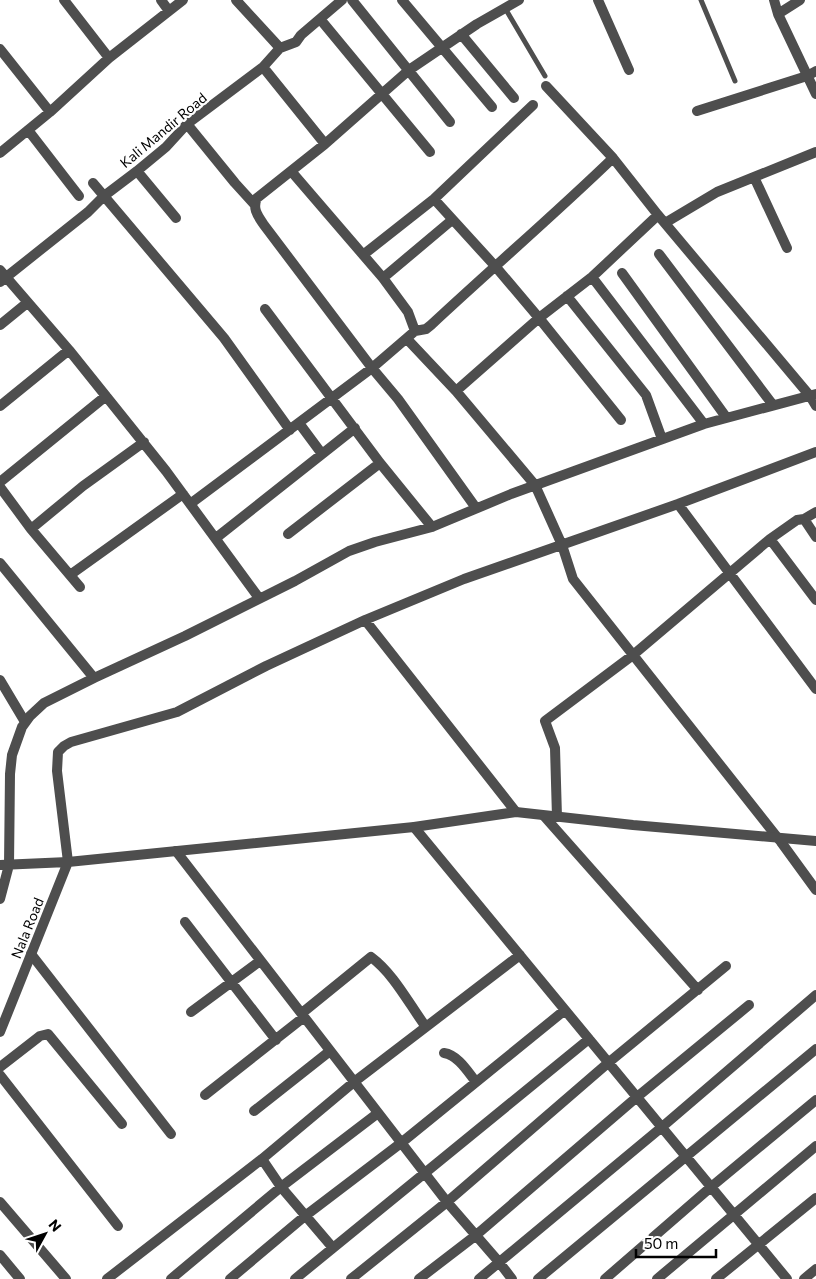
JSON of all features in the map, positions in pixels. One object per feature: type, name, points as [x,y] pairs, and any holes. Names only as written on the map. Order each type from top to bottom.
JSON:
[{"type":"street","points":[[64,0],[110,58]]},
{"type":"street","points":[[160,0],[169,11]]},
{"type":"street","points":[[0,152],[50,112],[110,58],[183,0]]},
{"type":"street","points":[[236,0],[280,48]]},
{"type":"street","name":"Kali Mandir Road","points":[[2,277],[88,212],[104,196],[166,147],[187,124],[263,67],[280,48],[296,42],[301,35],[342,0]]},
{"type":"street","points":[[352,0],[450,122]]},
{"type":"street","points":[[402,0],[492,107]]},
{"type":"street","points":[[254,204],[257,198],[325,144],[409,70],[460,34],[519,0]]},
{"type":"street","points":[[598,0],[629,70]]},
{"type":"street","points":[[774,0],[778,14],[812,73],[816,94]]},
{"type":"street","points":[[778,14],[800,0]]},
{"type":"street","points":[[320,19],[430,152]]},
{"type":"street","points":[[460,34],[514,98]]},
{"type":"street","points":[[0,49],[50,112]]},
{"type":"street","points":[[263,67],[325,144]]},
{"type":"street","points":[[697,110],[812,73]]},
{"type":"street","points":[[546,81],[613,158],[661,219],[813,395],[816,406]]},
{"type":"street","points":[[363,255],[434,199],[533,105]]},
{"type":"street","points":[[187,124],[235,184],[254,204],[256,213],[264,225],[372,368],[398,398],[476,508]]},
{"type":"street","points":[[28,130],[79,196]]},
{"type":"street","points":[[456,391],[539,318],[592,277],[661,219],[717,192],[816,152]]},
{"type":"street","points":[[190,504],[372,368],[415,330],[426,329],[431,326],[613,158]]},
{"type":"street","points":[[137,171],[176,218]]},
{"type":"street","points":[[291,171],[383,278],[408,312],[415,330]]},
{"type":"street","points":[[754,177],[787,248]]},
{"type":"street","points":[[93,183],[224,338],[290,430]]},
{"type":"street","points":[[434,199],[495,266],[621,420]]},
{"type":"street","points":[[383,278],[452,220]]},
{"type":"street","points":[[659,254],[773,405]]},
{"type":"street","points":[[622,272],[726,417]]},
{"type":"street","points":[[2,277],[69,350],[144,442],[259,598]]},
{"type":"street","points":[[592,277],[704,424]]},
{"type":"street","points":[[566,296],[646,395],[662,439]]},
{"type":"street","points":[[0,325],[27,303]]},
{"type":"street","points":[[265,309],[380,463],[432,527]]},
{"type":"street","points":[[407,339],[456,391],[535,485],[562,545],[573,580],[778,838],[816,890]]},
{"type":"street","points":[[0,406],[69,350]]},
{"type":"street","points":[[0,899],[8,865],[12,755],[25,722],[44,703],[185,636],[349,551],[432,527],[535,485],[704,424],[813,395]]},
{"type":"street","points":[[0,482],[106,396]]},
{"type":"street","points":[[299,423],[322,454]]},
{"type":"street","points":[[216,538],[355,428]]},
{"type":"street","points":[[31,529],[83,486],[144,442]]},
{"type":"street","points":[[63,862],[58,752],[71,742],[178,712],[259,670],[365,620],[464,579],[678,504],[816,452]]},
{"type":"street","points":[[288,534],[380,463]]},
{"type":"street","points":[[0,487],[31,529],[80,587]]},
{"type":"street","points":[[70,575],[184,494]]},
{"type":"street","points":[[678,504],[816,689]]},
{"type":"street","points":[[557,817],[556,748],[545,721],[632,654],[770,538],[797,520],[804,519],[816,512]]},
{"type":"street","points":[[804,519],[816,537]]},
{"type":"street","points":[[770,538],[816,600]]},
{"type":"street","points":[[0,563],[94,678]]},
{"type":"street","points":[[365,620],[516,812]]},
{"type":"street","points":[[0,680],[25,722]]},
{"type":"street","points":[[8,865],[63,862],[414,827],[516,812],[816,841]]},
{"type":"street","points":[[544,816],[698,990]]},
{"type":"street","points":[[414,827],[787,1279]]},
{"type":"street","points":[[176,851],[424,1173],[475,1236],[500,1262],[512,1279]]},
{"type":"street","name":"Nala Road","points":[[0,1032],[31,954],[63,862]]},
{"type":"street","points":[[185,922],[276,1040]]},
{"type":"street","points":[[31,954],[170,1134]]},
{"type":"street","points":[[107,1279],[262,1159],[354,1082],[520,956]]},
{"type":"street","points":[[304,1017],[302,1013],[371,957],[399,988],[426,1027]]},
{"type":"street","points":[[191,1012],[260,961]]},
{"type":"street","points":[[351,1279],[447,1202],[608,1062],[726,966]]},
{"type":"street","points":[[478,1279],[662,1127],[816,995]]},
{"type":"street","points":[[419,1279],[475,1236],[637,1097],[749,1006]]},
{"type":"street","points":[[230,1279],[305,1216],[401,1143],[565,1010]]},
{"type":"street","points":[[205,1095],[304,1017]]},
{"type":"street","points":[[0,1067],[40,1036],[48,1034],[122,1124]]},
{"type":"street","points":[[295,1279],[589,1039]]},
{"type":"street","points":[[538,1279],[687,1158],[816,1049]]},
{"type":"street","points":[[254,1111],[330,1051]]},
{"type":"street","points":[[444,1053],[455,1057],[476,1082]]},
{"type":"street","points":[[0,1075],[118,1226]]},
{"type":"street","points":[[605,1279],[711,1187],[816,1100]]},
{"type":"street","points":[[171,1279],[282,1187],[378,1113]]},
{"type":"street","points":[[656,1279],[816,1146]]},
{"type":"street","points":[[262,1159],[305,1216],[333,1248]]},
{"type":"street","points":[[716,1279],[816,1198]]},
{"type":"street","points":[[0,1202],[66,1279]]},
{"type":"street","points":[[0,1255],[20,1279]]},
{"type":"street","points":[[804,1279],[816,1269]]},
{"type":"lane","points":[[701,0],[735,81]]},
{"type":"lane","points":[[505,8],[546,81]]}]
